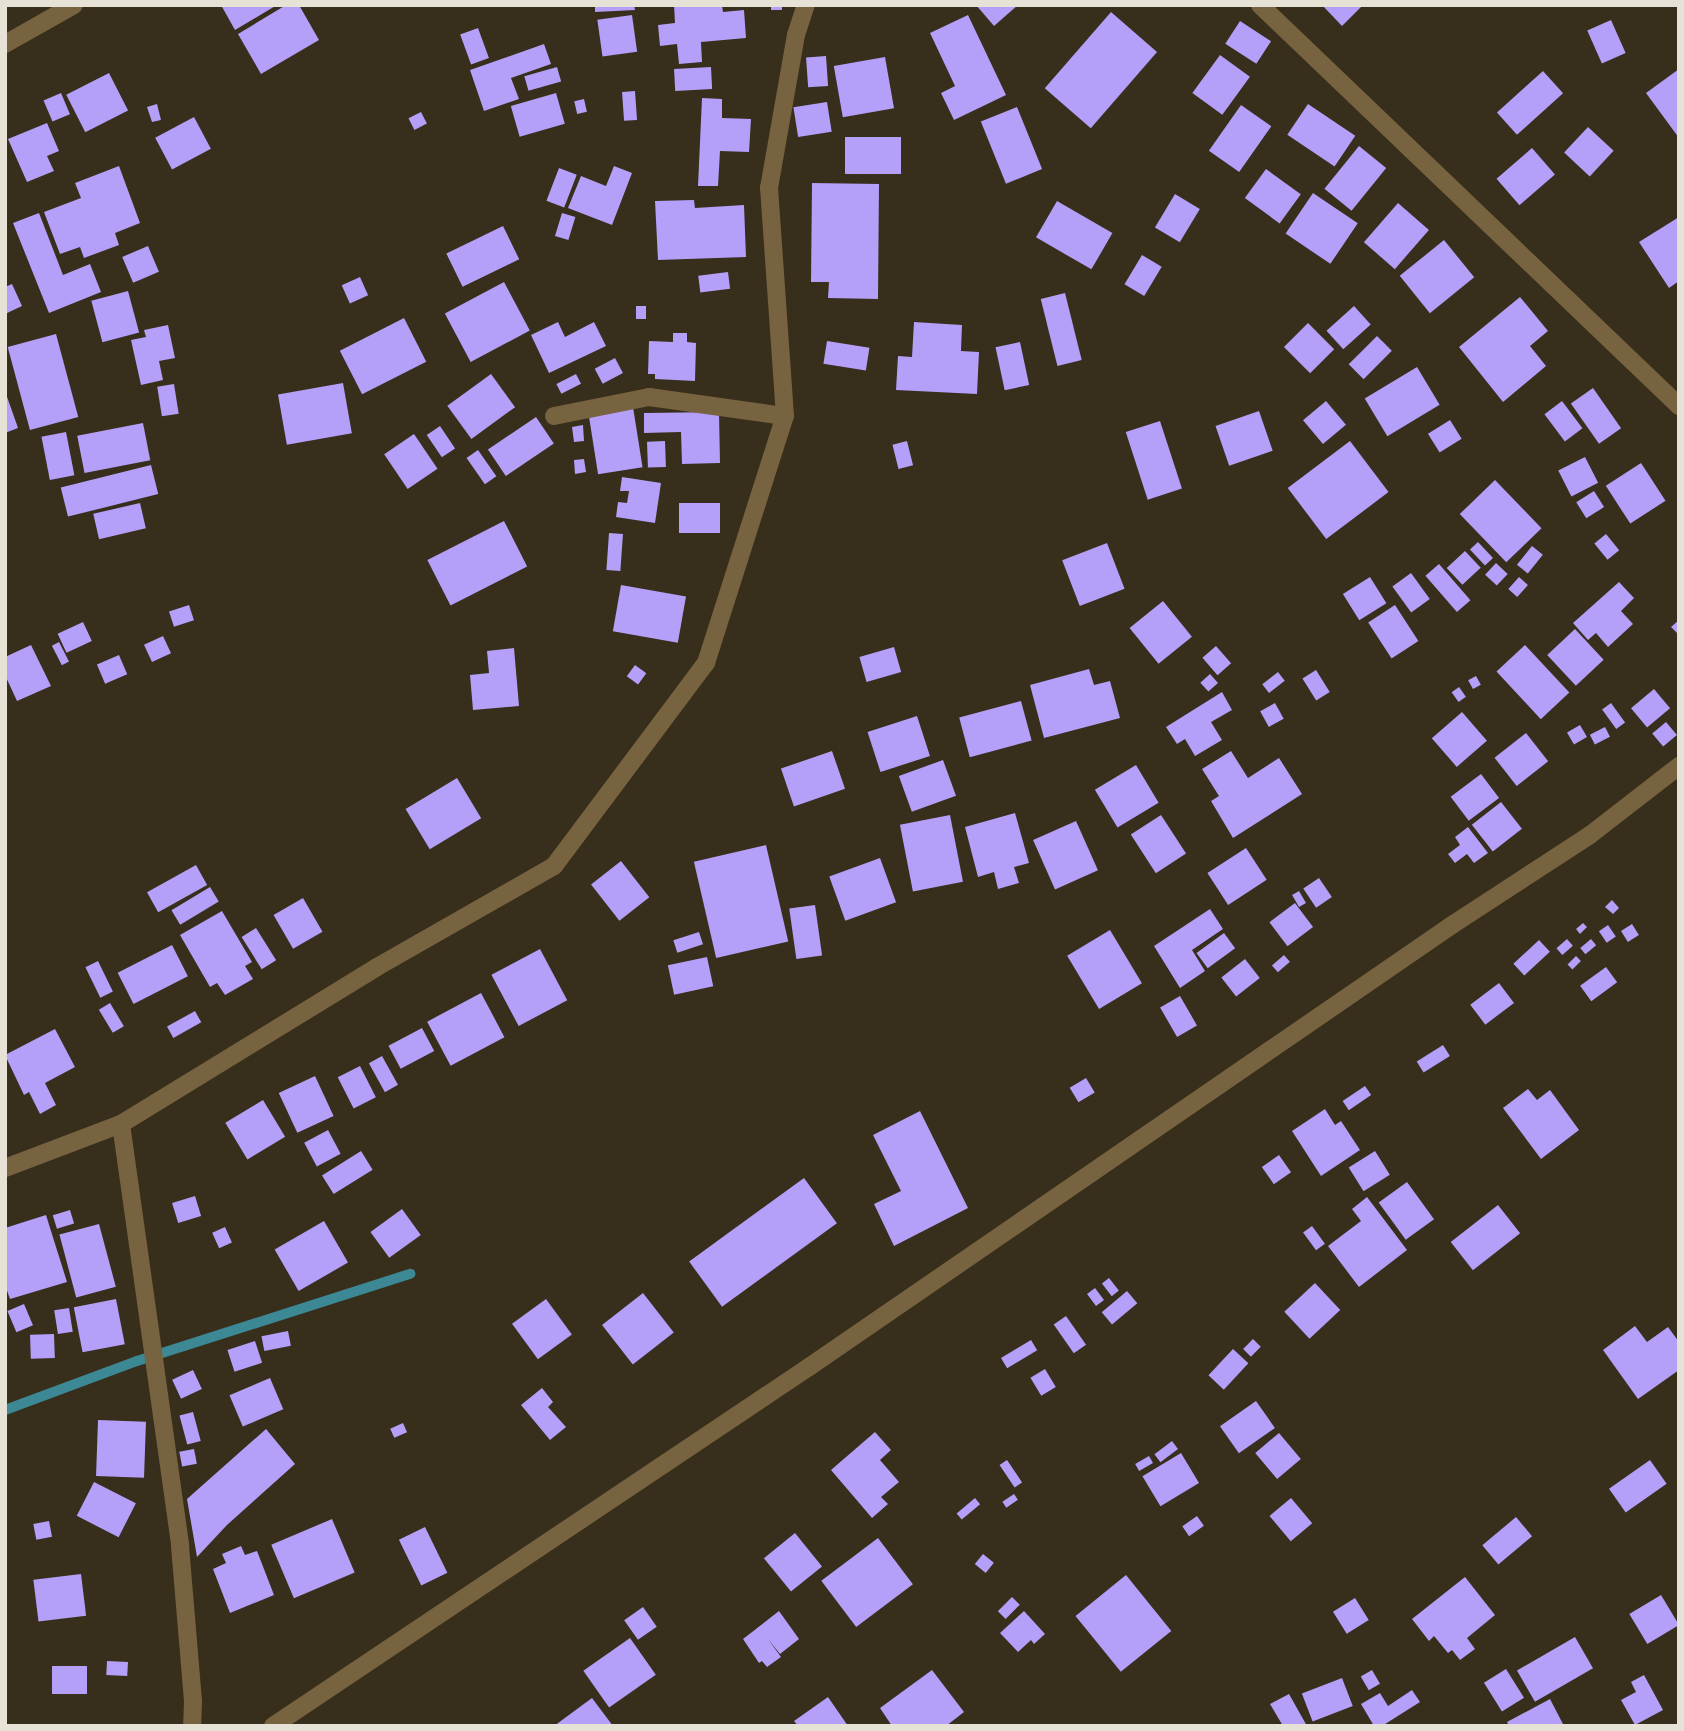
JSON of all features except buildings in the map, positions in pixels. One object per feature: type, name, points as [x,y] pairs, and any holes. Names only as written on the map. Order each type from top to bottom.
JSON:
[{"type":"street","points":[[5,44],[74,5]]},
{"type":"street","points":[[5,1168],[121,1124],[377,967],[554,866],[706,663],[785,416],[769,188],[796,35],[806,5]]},
{"type":"street","points":[[1260,5],[1679,406]]},
{"type":"street","points":[[554,416],[649,397],[785,416]]},
{"type":"street","points":[[273,1726],[798,1375],[1452,925],[1590,835],[1679,766]]},
{"type":"street","points":[[121,1124],[180,1546],[193,1701],[192,1726]]},
{"type":"waterway","points":[[5,1410],[137,1361],[410,1274]]}]
